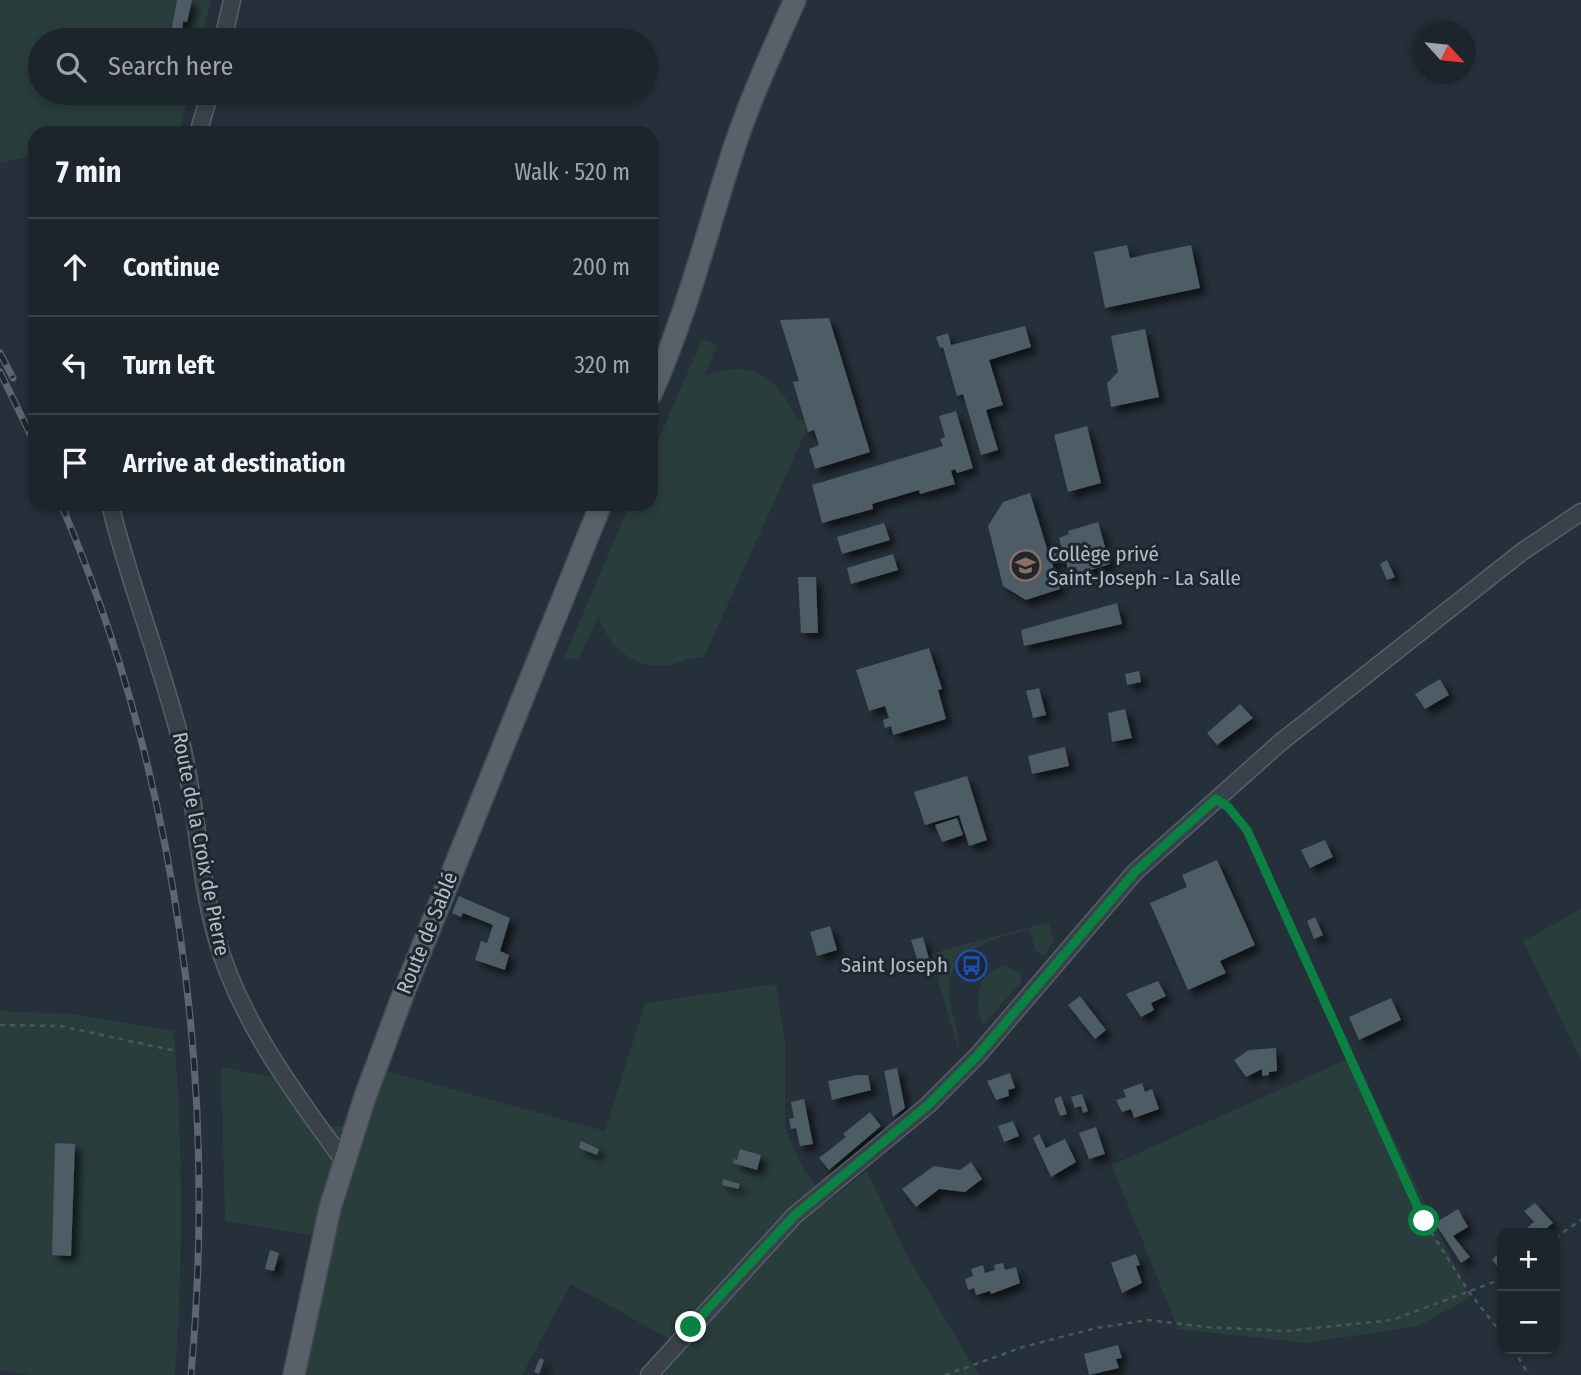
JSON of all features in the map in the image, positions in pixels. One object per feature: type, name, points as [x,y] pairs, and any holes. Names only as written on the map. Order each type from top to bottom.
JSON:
[{"type":"main road","points":[[658,377],[692,294],[734,148],[755,91],[795,0]]},
{"type":"main road","name":"Route de Sablé","points":[[294,1375],[316,1263],[344,1161],[404,992],[598,511]]},
{"type":"street","points":[[226,28],[232,0]]},
{"type":"street","points":[[200,126],[206,105]]},
{"type":"street","name":"Route de la Croix de Pierre","points":[[112,511],[165,680],[182,745],[209,905],[222,957],[245,1009],[291,1085],[344,1161]]},
{"type":"street","points":[[649,1375],[794,1216],[928,1105],[978,1055],[1135,872],[1216,799],[1386,658],[1523,551],[1581,512]]},
{"type":"path","points":[[1216,799],[1228,807],[1247,830],[1424,1221],[1469,1293],[1497,1328]]},
{"type":"path","points":[[0,1025],[61,1026],[176,1052]]},
{"type":"path","points":[[1560,1235],[1581,1220]]},
{"type":"path","points":[[945,1375],[1023,1347],[1096,1328],[1147,1320],[1206,1327],[1286,1331],[1392,1320],[1497,1281]]},
{"type":"path","points":[[1516,1354],[1529,1375]]},
{"type":"green space","points":[[0,0],[211,0],[204,28],[28,28],[28,105],[186,105],[181,126],[28,126],[28,157],[0,163]]},
{"type":"green space","points":[[702,339],[717,345],[704,376],[736,369],[761,374],[780,391],[797,419],[810,422],[704,657],[662,666],[639,662],[621,652],[608,636],[598,616],[579,659],[564,658],[627,511],[658,511],[658,441]]},
{"type":"green space","points":[[1581,909],[1581,1060],[1523,941]]},
{"type":"green space","points":[[1049,922],[1054,942],[1043,956],[1036,951],[1029,929],[983,944],[960,961],[949,988],[959,1050],[930,954]]},
{"type":"green space","points":[[1004,965],[1021,973],[1021,983],[983,1024],[978,1006],[979,989],[987,975]]},
{"type":"green space","points":[[776,984],[785,1043],[785,1129],[804,1170],[827,1202],[867,1171],[908,1258],[979,1375],[649,1375],[675,1342],[571,1284],[522,1375],[294,1375],[316,1236],[225,1221],[221,1067],[300,1082],[327,1125],[342,1127],[364,1065],[605,1131],[645,1003]]},
{"type":"green space","points":[[0,1011],[71,1014],[174,1031],[181,1203],[175,1375],[32,1375],[0,1370]]},
{"type":"green space","points":[[1354,1056],[1470,1297],[1418,1326],[1307,1343],[1178,1329],[1112,1165]]},
{"type":"building","points":[[177,0],[192,0],[187,22],[183,21],[182,28],[172,28]]},
{"type":"building","points":[[1127,245],[1130,258],[1191,245],[1200,288],[1105,308],[1094,252]]},
{"type":"building","points":[[829,318],[870,452],[815,469],[809,449],[819,445],[814,430],[808,432],[793,382],[799,381],[780,320]]},
{"type":"building","points":[[1025,326],[1031,347],[989,360],[1003,405],[986,410],[998,450],[981,455],[963,394],[957,396],[943,347],[940,348],[936,337],[948,333],[951,345]]},
{"type":"building","points":[[1145,329],[1159,397],[1111,407],[1107,383],[1118,372],[1111,336]]},
{"type":"building","points":[[956,411],[973,468],[957,473],[955,469],[951,471],[955,484],[920,494],[919,490],[872,504],[873,509],[822,523],[812,485],[943,446],[940,439],[945,437],[939,416]]},
{"type":"building","points":[[1087,426],[1101,483],[1068,492],[1054,435]]},
{"type":"building","points":[[1030,493],[1049,555],[1063,551],[1059,538],[1069,534],[1068,531],[1098,522],[1110,564],[1078,574],[1076,567],[1068,569],[1065,559],[1052,563],[1060,589],[1026,600],[1003,586],[988,526],[1003,502]]},
{"type":"building","points":[[884,523],[890,540],[842,554],[837,537]]},
{"type":"building","points":[[893,554],[898,570],[851,584],[847,568]]},
{"type":"building","points":[[1387,560],[1395,577],[1387,580],[1380,564]]},
{"type":"building","points":[[798,577],[816,577],[818,633],[801,633]]},
{"type":"building","points":[[1117,603],[1122,624],[1024,646],[1021,630]]},
{"type":"building","points":[[929,648],[942,689],[938,690],[946,719],[893,735],[891,726],[885,728],[883,720],[889,718],[885,706],[869,711],[856,670]]},
{"type":"building","points":[[1139,671],[1141,682],[1127,685],[1125,674]]},
{"type":"building","points":[[1440,679],[1449,695],[1425,709],[1415,694]]},
{"type":"building","points":[[1039,688],[1046,715],[1033,718],[1026,691]]},
{"type":"building","points":[[1240,704],[1253,718],[1217,745],[1207,733]]},
{"type":"building","points":[[1125,709],[1132,738],[1112,742],[1108,713]]},
{"type":"building","points":[[1065,747],[1069,766],[1032,774],[1028,756]]},
{"type":"building","points":[[967,776],[987,840],[969,846],[959,815],[925,825],[914,792]]},
{"type":"building","points":[[957,818],[963,835],[942,842],[935,825]]},
{"type":"building","points":[[1325,840],[1333,857],[1310,868],[1301,850]]},
{"type":"building","points":[[1217,860],[1255,945],[1220,961],[1226,973],[1188,990],[1150,903],[1187,887],[1182,875]]},
{"type":"building","points":[[459,896],[510,918],[500,951],[509,955],[505,970],[475,960],[481,941],[487,943],[493,925],[463,913],[461,917],[452,913]]},
{"type":"building","points":[[1315,917],[1323,935],[1314,939],[1307,921]]},
{"type":"building","points":[[830,926],[837,950],[817,956],[810,932]]},
{"type":"building","points":[[923,937],[929,959],[918,962],[911,940]]},
{"type":"building","points":[[1158,981],[1166,996],[1151,1003],[1154,1010],[1141,1017],[1126,994]]},
{"type":"building","points":[[1080,996],[1106,1030],[1095,1039],[1068,1005]]},
{"type":"building","points":[[1391,998],[1401,1020],[1359,1040],[1349,1017]]},
{"type":"building","points":[[1276,1048],[1277,1071],[1269,1072],[1269,1075],[1262,1076],[1262,1069],[1246,1077],[1234,1060],[1249,1050]]},
{"type":"building","points":[[897,1068],[905,1108],[893,1117],[884,1071]]},
{"type":"building","points":[[1010,1073],[1015,1088],[1008,1090],[1009,1096],[996,1100],[987,1081]]},
{"type":"building","points":[[868,1075],[871,1090],[832,1100],[828,1081]]},
{"type":"building","points":[[1142,1083],[1145,1092],[1152,1089],[1159,1109],[1134,1118],[1131,1109],[1122,1112],[1116,1100],[1126,1097],[1123,1090]]},
{"type":"building","points":[[1082,1094],[1088,1111],[1083,1113],[1081,1106],[1075,1108],[1071,1097]]},
{"type":"building","points":[[1061,1096],[1067,1114],[1060,1116],[1054,1099]]},
{"type":"building","points":[[804,1099],[813,1144],[800,1146],[796,1128],[791,1129],[789,1119],[794,1118],[791,1102]]},
{"type":"building","points":[[870,1112],[881,1126],[829,1170],[819,1158],[846,1137],[843,1134]]},
{"type":"building","points":[[1013,1121],[1019,1136],[1004,1142],[998,1126]]},
{"type":"building","points":[[1096,1127],[1105,1154],[1089,1159],[1079,1133]]},
{"type":"building","points":[[1039,1134],[1046,1148],[1065,1139],[1076,1162],[1051,1177],[1033,1138]]},
{"type":"building","points":[[581,1141],[599,1149],[597,1155],[579,1148]]},
{"type":"building","points":[[55,1143],[75,1144],[71,1256],[52,1255]]},
{"type":"building","points":[[740,1149],[761,1155],[757,1170],[733,1163],[734,1159],[737,1160]]},
{"type":"building","points":[[971,1162],[982,1179],[965,1192],[939,1189],[916,1207],[902,1189],[934,1166],[960,1170]]},
{"type":"building","points":[[723,1179],[740,1184],[738,1189],[722,1185]]},
{"type":"building","points":[[1535,1203],[1553,1223],[1547,1228],[1527,1228],[1534,1222],[1524,1211]]},
{"type":"building","points":[[1458,1209],[1468,1227],[1453,1236],[1470,1257],[1461,1263],[1435,1223]]},
{"type":"building","points":[[270,1250],[279,1253],[274,1271],[265,1269]]},
{"type":"building","points":[[1136,1254],[1140,1265],[1136,1266],[1142,1283],[1122,1293],[1111,1263]]},
{"type":"building","points":[[1003,1263],[1005,1270],[1016,1267],[1020,1283],[991,1294],[990,1291],[976,1295],[974,1288],[968,1290],[965,1279],[973,1276],[971,1269],[983,1265],[985,1273],[995,1270],[994,1265]]},
{"type":"building","points":[[1118,1345],[1122,1358],[1116,1359],[1119,1368],[1089,1375],[1084,1354]]},
{"type":"building","points":[[540,1358],[544,1360],[539,1374],[534,1372]]},
{"type":"railway","points":[[0,353],[13,378]]},
{"type":"railway","points":[[0,372],[28,430]]},
{"type":"railway","points":[[64,511],[101,607],[134,714],[160,822],[180,931],[192,1042],[198,1153],[198,1264],[191,1375]]},
{"type":"place","name":"Collège privé Saint-Joseph - La Salle","points":[[1025,566]]},
{"type":"place","name":"Saint Joseph","points":[[971,965]]},
{"type":"route","points":[[691,1327],[794,1216],[928,1105],[978,1055],[1135,872],[1216,799],[1228,807],[1247,830],[1424,1221]]}]
